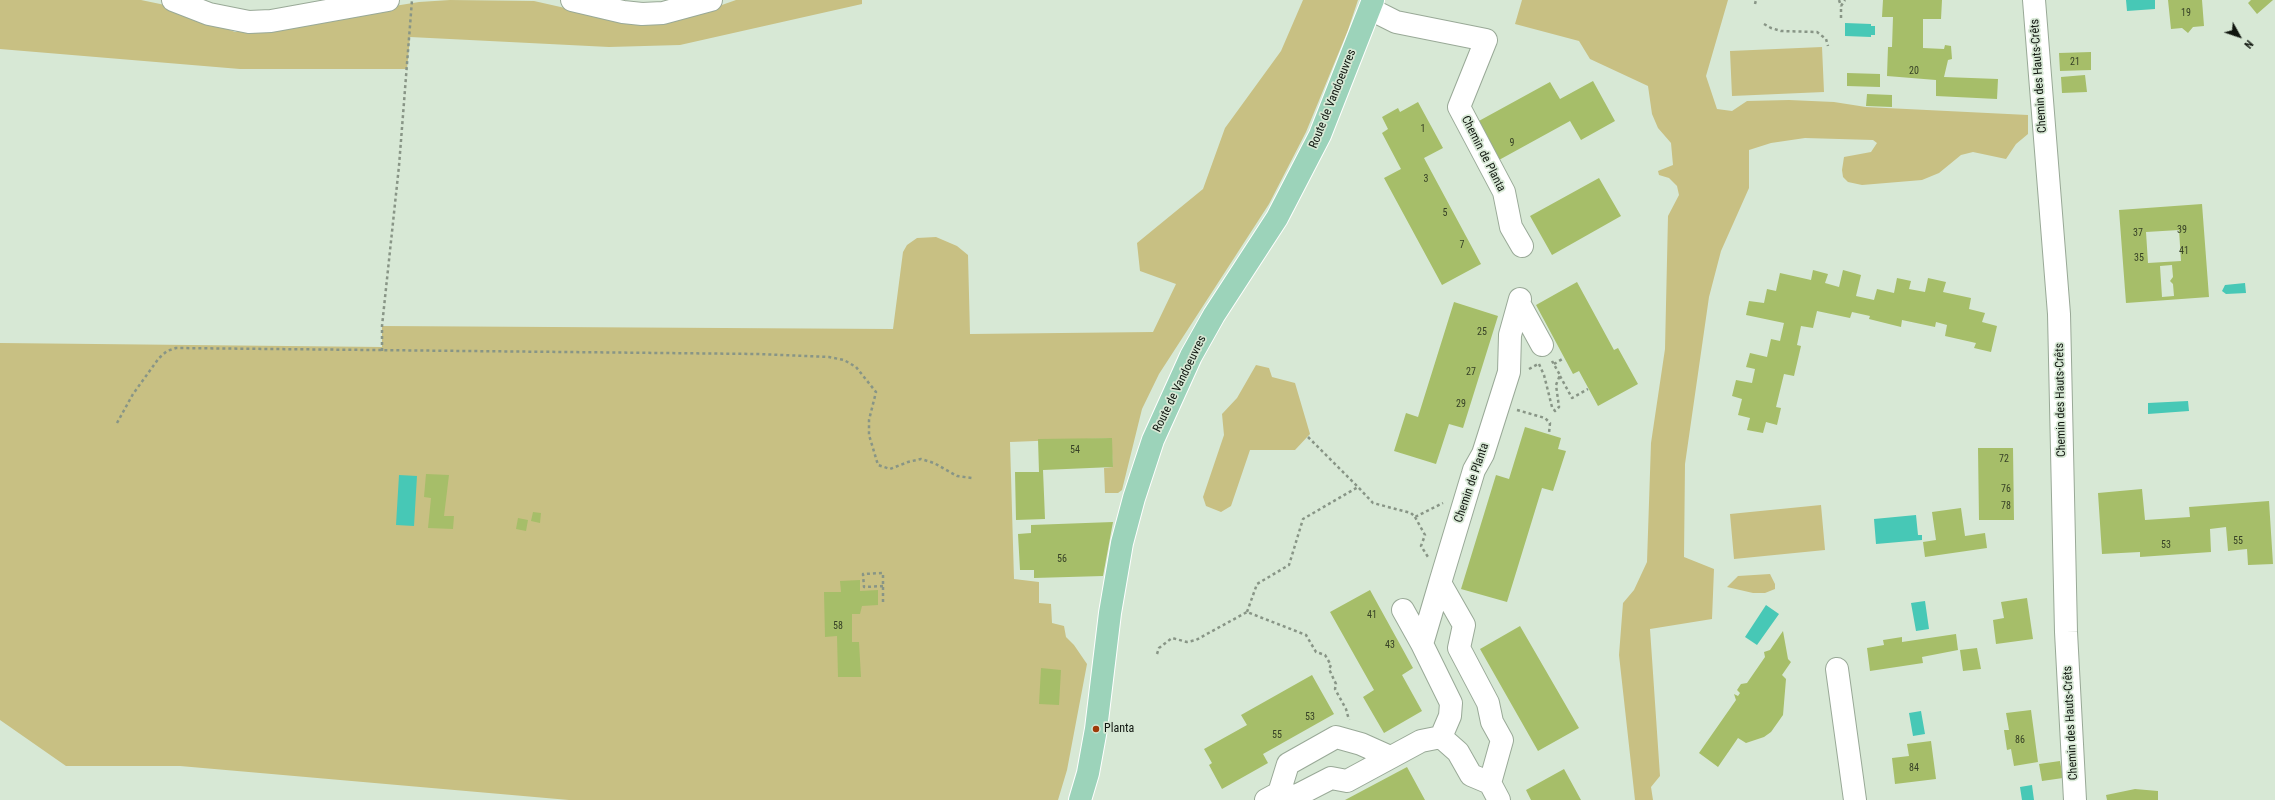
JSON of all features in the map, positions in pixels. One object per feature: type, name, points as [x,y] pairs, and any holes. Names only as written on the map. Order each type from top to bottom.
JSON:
[{"type":"main road","name":"Route de Vandoeuvres","points":[[1082,799],[1096,729],[1110,613],[1121,550],[1134,498],[1153,440],[1191,356],[1214,315],[1277,218],[1320,136],[1372,4]]},
{"type":"street","points":[[173,0],[208,7],[249,22],[271,21],[388,0]]},
{"type":"street","points":[[572,0],[623,12],[642,14],[663,13],[711,0]]},
{"type":"street","name":"Chemin des Hauts-Crêts","points":[[2034,0],[2059,314],[2066,632],[2075,800]]},
{"type":"street","name":"Chemin de Planta","points":[[1372,4],[1396,22],[1486,40],[1459,107],[1504,192],[1511,227],[1522,246]]},
{"type":"street","name":"Chemin de Planta","points":[[1422,644],[1467,491],[1474,470],[1484,454],[1509,372],[1511,348],[1510,335],[1520,302],[1541,357]]},
{"type":"street","points":[[1441,582],[1464,625],[1459,648],[1488,703],[1492,722],[1502,740],[1495,791],[1471,776],[1458,752],[1441,737]]},
{"type":"street","points":[[1402,610],[1422,644],[1451,703],[1450,716],[1441,737]]},
{"type":"street","points":[[1837,668],[1855,800]]},
{"type":"street","points":[[1390,757],[1360,744],[1336,737],[1288,764],[1273,796],[1296,796],[1331,778],[1347,781],[1421,741],[1441,737]]},
{"type":"path","points":[[382,351],[382,326],[399,166],[412,0]]},
{"type":"path","points":[[1754,4],[1756,0]]},
{"type":"path","points":[[1840,0],[1841,18]]},
{"type":"path","points":[[1841,6],[1846,0]]},
{"type":"path","points":[[1764,24],[1775,30],[1817,32],[1826,39],[1828,46]]},
{"type":"path","points":[[117,424],[132,394],[159,358],[167,351],[176,348],[758,354],[829,357],[844,360],[856,367],[876,392],[869,414],[869,427],[872,451],[878,465],[885,469],[890,469],[921,459],[934,463],[957,476],[972,478]]},
{"type":"path","points":[[1541,357],[1554,364],[1572,398],[1588,389]]},
{"type":"path","points":[[1530,368],[1541,357]]},
{"type":"path","points":[[1541,357],[1552,407],[1555,411],[1559,407],[1556,385],[1560,375]]},
{"type":"path","points":[[1554,364],[1564,358]]},
{"type":"path","points":[[1498,405],[1545,418],[1550,423],[1549,432]]},
{"type":"path","points":[[1308,437],[1374,503],[1411,513],[1415,517],[1424,535],[1422,546],[1441,582]]},
{"type":"path","points":[[1157,654],[1159,648],[1172,638],[1187,642],[1196,640],[1247,612],[1257,584],[1289,565],[1303,519],[1358,487]]},
{"type":"path","points":[[1415,517],[1467,491]]},
{"type":"path","points":[[883,586],[864,587],[863,574],[883,573],[883,586],[883,605]]},
{"type":"path","points":[[1247,612],[1306,635],[1316,652],[1325,655],[1331,665],[1329,669],[1336,684],[1335,689],[1346,709]]},
{"type":"shaded area","points":[[0,0],[141,0],[165,5],[235,32],[419,2],[450,0],[534,1],[605,17],[719,6],[736,0],[862,0],[862,4],[680,45],[609,47],[410,37],[407,69],[240,69],[0,49]]},
{"type":"shaded area","points":[[1303,0],[1358,0],[1348,30],[1306,132],[1269,204],[1159,374],[1142,409],[1122,490],[1118,493],[1105,493],[1104,468],[1113,467],[1111,438],[1010,442],[1014,579],[1039,582],[1039,603],[1051,604],[1052,623],[1064,626],[1066,637],[1074,645],[1087,664],[1067,770],[1058,800],[569,800],[180,766],[66,766],[0,720],[0,343],[382,347],[382,326],[893,329],[903,252],[907,245],[917,238],[936,237],[957,246],[968,255],[970,334],[1153,332],[1176,284],[1140,271],[1137,243],[1203,189],[1225,128],[1281,51]]},
{"type":"shaded area","points":[[1522,0],[1728,0],[1706,76],[1717,109],[1732,111],[1747,101],[1789,100],[1834,102],[1866,107],[2028,115],[2028,134],[2016,144],[2006,159],[1973,152],[1961,155],[1939,173],[1922,180],[1862,185],[1848,182],[1843,177],[1842,170],[1844,157],[1871,152],[1877,143],[1873,140],[1805,138],[1771,143],[1749,150],[1749,188],[1721,251],[1709,297],[1685,464],[1684,557],[1714,569],[1712,619],[1650,629],[1660,776],[1651,787],[1653,800],[1635,800],[1619,655],[1623,603],[1634,590],[1647,562],[1651,443],[1665,349],[1668,216],[1679,195],[1677,186],[1669,178],[1659,175],[1658,171],[1673,165],[1671,143],[1658,128],[1652,114],[1648,86],[1590,59],[1579,41],[1515,24]]},
{"type":"shaded area","points":[[1822,47],[1824,92],[1732,96],[1730,51]]},
{"type":"shaded area","points":[[1256,365],[1269,368],[1272,377],[1295,383],[1310,434],[1295,450],[1250,450],[1231,506],[1221,512],[1206,506],[1203,497],[1224,435],[1222,414],[1237,398]]},
{"type":"shaded area","points":[[1821,505],[1825,550],[1734,559],[1730,514]]},
{"type":"shaded area","points":[[1770,574],[1775,584],[1775,589],[1765,593],[1753,593],[1727,587],[1738,576]]},
{"type":"water","points":[[2126,0],[2155,0],[2155,9],[2127,11]]},
{"type":"water","points":[[1845,23],[1871,24],[1871,26],[1875,26],[1875,35],[1871,35],[1871,37],[1845,36]]},
{"type":"water","points":[[2245,283],[2246,293],[2226,294],[2222,291],[2225,285]]},
{"type":"water","points":[[2188,401],[2189,411],[2148,414],[2148,403]]},
{"type":"water","points":[[399,475],[417,476],[414,526],[396,525]]},
{"type":"water","points":[[1916,515],[1918,535],[1922,535],[1922,540],[1876,544],[1874,519]]},
{"type":"water","points":[[1925,601],[1929,629],[1916,631],[1911,603]]},
{"type":"water","points":[[1766,605],[1779,614],[1757,645],[1745,637]]},
{"type":"water","points":[[1921,711],[1925,734],[1913,736],[1909,713]]},
{"type":"water","points":[[2032,785],[2034,800],[2022,800],[2020,787]]},
{"type":"building","points":[[1883,0],[1942,0],[1941,19],[1923,19],[1923,48],[1944,49],[1945,45],[1951,46],[1952,59],[1948,60],[1944,77],[1998,79],[1997,99],[1936,96],[1936,80],[1887,76],[1888,47],[1892,47],[1893,17],[1882,17]]},
{"type":"building","points":[[2168,0],[2202,0],[2204,26],[2193,27],[2188,33],[2182,28],[2171,29]]},
{"type":"building","points":[[2251,0],[2273,0],[2257,14],[2248,3]]},
{"type":"building","points":[[2091,52],[2091,70],[2060,71],[2059,53]]},
{"type":"building","points":[[1847,73],[1880,74],[1880,87],[1847,86]]},
{"type":"building","points":[[2085,75],[2087,92],[2062,93],[2061,77]]},
{"type":"building","points":[[1593,81],[1615,121],[1581,140],[1570,121],[1499,160],[1477,122],[1550,82],[1560,99]]},
{"type":"building","points":[[1867,94],[1892,95],[1892,107],[1866,106]]},
{"type":"building","points":[[1418,102],[1443,148],[1424,158],[1481,264],[1442,285],[1384,178],[1401,169],[1382,133],[1388,129],[1382,117],[1398,108],[1400,112]]},
{"type":"building","points":[[1599,178],[1621,216],[1552,255],[1530,216]]},
{"type":"building","points":[[2202,204],[2209,297],[2126,303],[2119,210]],"holes":[[[2179,230],[2181,261],[2148,263],[2146,232]],[[2172,265],[2173,277],[2170,281],[2173,284],[2174,296],[2162,297],[2160,266]]]},
{"type":"building","points":[[1813,270],[1828,274],[1825,283],[1839,287],[1843,270],[1861,275],[1856,296],[1874,300],[1877,289],[1894,293],[1897,278],[1911,281],[1909,289],[1925,292],[1928,278],[1946,282],[1943,292],[1971,298],[1969,309],[1985,313],[1982,322],[1997,326],[1991,352],[1974,348],[1976,343],[1945,336],[1947,325],[1936,322],[1935,327],[1902,320],[1901,327],[1869,319],[1870,316],[1852,312],[1850,318],[1817,311],[1813,328],[1801,326],[1797,345],[1801,346],[1794,376],[1784,374],[1776,407],[1781,408],[1777,425],[1766,422],[1763,433],[1747,430],[1750,418],[1738,415],[1742,399],[1732,396],[1736,380],[1752,383],[1755,369],[1746,367],[1750,353],[1767,357],[1771,339],[1780,341],[1784,323],[1746,315],[1749,301],[1764,303],[1767,289],[1776,291],[1780,273],[1811,280]]},
{"type":"building","points":[[1577,282],[1614,350],[1618,348],[1638,384],[1598,406],[1579,371],[1573,374],[1536,305]]},
{"type":"building","points":[[1454,302],[1498,316],[1463,428],[1449,424],[1436,464],[1394,451],[1406,413],[1418,417]]},
{"type":"building","points":[[1525,427],[1561,438],[1558,449],[1566,451],[1553,491],[1542,488],[1507,602],[1461,589],[1496,475],[1509,479]]},
{"type":"building","points":[[1112,438],[1113,467],[1043,470],[1045,519],[1016,520],[1015,472],[1039,472],[1038,439]]},
{"type":"building","points":[[1978,448],[2013,448],[2014,520],[1979,520]]},
{"type":"building","points":[[426,474],[449,475],[444,516],[454,516],[453,529],[428,528],[431,498],[424,497]]},
{"type":"building","points":[[2142,489],[2145,520],[2190,517],[2189,507],[2269,501],[2273,564],[2248,565],[2247,549],[2228,551],[2226,527],[2210,529],[2211,552],[2140,557],[2140,552],[2102,554],[2098,493]]},
{"type":"building","points":[[1961,508],[1965,536],[1985,533],[1987,548],[1925,557],[1923,542],[1936,540],[1932,512]]},
{"type":"building","points":[[533,512],[541,513],[540,523],[531,521]]},
{"type":"building","points":[[518,518],[528,520],[526,531],[516,529]]},
{"type":"building","points":[[1113,522],[1103,576],[1034,578],[1034,570],[1020,570],[1018,534],[1031,533],[1031,525]]},
{"type":"building","points":[[860,580],[860,591],[878,590],[878,605],[862,606],[860,614],[852,614],[852,642],[859,642],[861,677],[838,677],[837,636],[825,637],[824,592],[841,592],[840,581]]},
{"type":"building","points":[[1370,590],[1413,668],[1402,675],[1422,711],[1384,733],[1363,697],[1374,690],[1330,612]]},
{"type":"building","points":[[2027,598],[2033,639],[1996,644],[1993,620],[2004,618],[2001,602]]},
{"type":"building","points":[[1520,626],[1579,728],[1538,751],[1480,649]]},
{"type":"building","points":[[1783,631],[1788,659],[1791,662],[1782,675],[1786,679],[1783,715],[1771,732],[1764,737],[1746,743],[1738,738],[1718,767],[1699,753],[1736,700],[1734,694],[1738,696],[1740,693],[1737,690],[1741,684],[1747,683],[1765,657],[1764,652],[1770,650]]},
{"type":"building","points":[[1956,634],[1958,650],[1922,657],[1923,663],[1870,671],[1867,648],[1884,645],[1883,640],[1902,637],[1902,642]]},
{"type":"building","points":[[1977,648],[1981,669],[1963,671],[1960,650]]},
{"type":"building","points":[[1041,668],[1061,670],[1059,705],[1039,704]]},
{"type":"building","points":[[1312,675],[1334,714],[1263,754],[1268,763],[1222,789],[1209,765],[1212,763],[1204,749],[1247,725],[1241,715]]},
{"type":"building","points":[[2031,710],[2038,762],[2014,766],[2011,749],[2007,750],[2004,730],[2009,730],[2006,713]]},
{"type":"building","points":[[1931,741],[1936,779],[1895,784],[1892,758],[1909,756],[1907,744]]},
{"type":"building","points":[[2060,761],[2063,778],[2042,781],[2039,764]]},
{"type":"building","points":[[1407,767],[1425,800],[1345,800]]},
{"type":"building","points":[[1564,769],[1581,800],[1531,800],[1526,790]]},
{"type":"building","points":[[2135,789],[2158,791],[2158,800],[2107,800],[2106,795]]},
{"type":"place","name":"Planta","points":[[1096,729]]}]
